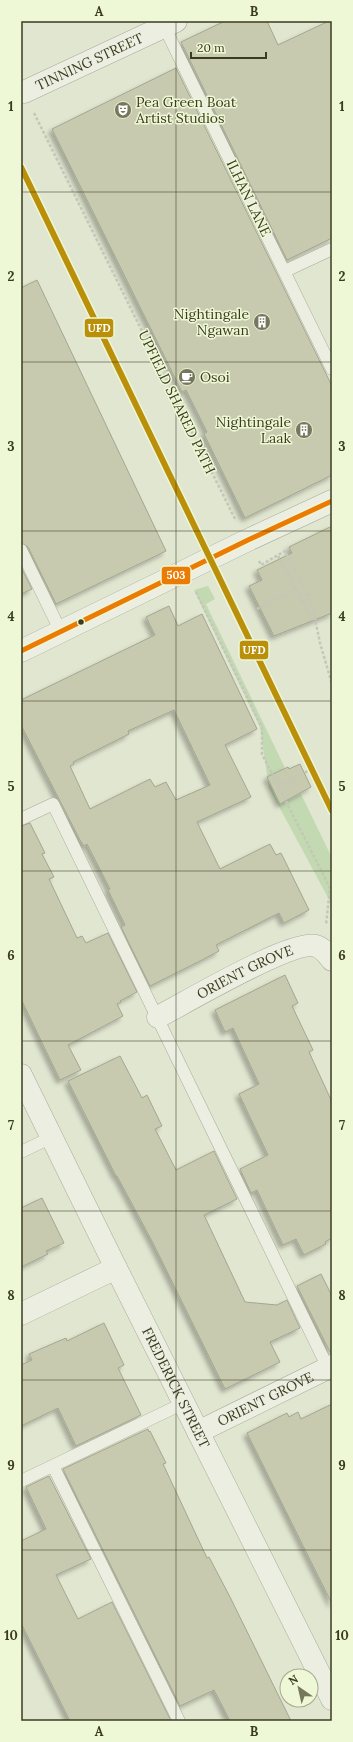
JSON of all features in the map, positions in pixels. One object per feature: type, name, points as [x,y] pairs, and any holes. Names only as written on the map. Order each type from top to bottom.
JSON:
[{"type":"street","name":"TINNING STREET","points":[[24,92],[168,23]]},
{"type":"street","points":[[21,651],[248,540],[332,501]]},
{"type":"street","name":"ORIENT GROVE","points":[[158,1018],[250,968],[286,951],[303,946],[316,946],[327,955]]},
{"type":"street","name":"FREDERICK STREET","points":[[21,1075],[332,1699]]},
{"type":"street","points":[[21,1314],[116,1268]]},
{"type":"street","name":"ORIENT GROVE","points":[[198,1432],[330,1367]]},
{"type":"lane","name":"ILHAN LANE","points":[[168,23],[332,369]]},
{"type":"lane","points":[[285,271],[332,249]]},
{"type":"lane","points":[[21,550],[61,632]]},
{"type":"lane","points":[[21,819],[53,804],[330,1367]]},
{"type":"lane","points":[[21,1152],[52,1137]]},
{"type":"lane","points":[[21,1481],[184,1403]]},
{"type":"lane","points":[[53,1466],[179,1721]]},
{"type":"path","name":"UPFIELD SHARED PATH","points":[[24,92],[233,515],[261,565],[278,556]]},
{"type":"path","points":[[316,625],[278,556],[285,551],[312,604],[316,625],[332,684]]},
{"type":"path","points":[[194,588],[262,728],[262,754],[330,888],[327,955]]},
{"type":"path","points":[[257,609],[296,589]]},
{"type":"path","points":[[262,754],[266,755]]},
{"type":"path","points":[[278,786],[308,772]]},
{"type":"green space","points":[[208,586],[215,599],[206,604],[285,768],[267,777],[260,727],[194,590]]},
{"type":"green space","points":[[268,778],[280,804],[301,794],[332,858],[332,905],[269,788]]},
{"type":"building","points":[[225,21],[267,21],[278,45],[329,21],[332,21],[332,238],[287,260],[181,42]]},
{"type":"building","points":[[176,68],[332,386],[332,475],[245,518],[204,434],[207,432],[186,390],[182,392],[52,129]]},
{"type":"building","points":[[37,280],[166,551],[56,604],[28,547],[21,543],[21,288]]},
{"type":"building","points":[[332,526],[332,613],[274,636],[249,586],[262,580],[257,570],[292,553],[289,547]]},
{"type":"building","points":[[21,567],[32,589],[21,594]]},
{"type":"building","points":[[169,606],[178,626],[202,614],[257,729],[225,745],[251,797],[197,822],[220,869],[270,844],[276,855],[281,853],[309,910],[284,923],[279,913],[216,945],[219,951],[150,986],[121,927],[125,925],[108,890],[110,889],[87,844],[84,846],[80,840],[21,725],[21,700],[155,635],[146,617]],"holes":[[[174,710],[210,785],[176,800],[166,782],[155,787],[150,779],[90,809],[70,766],[74,764],[73,762],[129,734],[128,731]]]},
{"type":"building","points":[[300,764],[311,787],[280,804],[267,777],[288,767],[289,769]]},
{"type":"building","points":[[30,823],[45,853],[42,854],[54,877],[49,879],[77,938],[82,936],[86,943],[108,933],[137,992],[117,1004],[123,1016],[68,1045],[81,1070],[60,1080],[21,999],[21,826]]},
{"type":"building","points":[[285,975],[298,1003],[292,1006],[313,1050],[309,1052],[332,1102],[332,1238],[325,1242],[326,1244],[304,1255],[296,1239],[283,1245],[257,1190],[251,1193],[240,1169],[268,1155],[239,1094],[259,1084],[233,1028],[225,1032],[215,1010]]},
{"type":"building","points":[[120,1056],[142,1098],[147,1095],[162,1126],[155,1129],[176,1170],[214,1151],[237,1199],[204,1215],[245,1302],[277,1305],[287,1300],[300,1328],[270,1342],[280,1362],[225,1389],[153,1243],[116,1176],[68,1081]]},
{"type":"building","points":[[42,1198],[64,1243],[46,1251],[48,1254],[21,1267],[21,1208]]},
{"type":"building","points":[[321,1274],[332,1296],[332,1354],[297,1286]]},
{"type":"building","points":[[104,1323],[124,1365],[118,1368],[141,1415],[76,1446],[58,1408],[21,1426],[21,1365],[32,1360],[29,1354],[66,1338],[67,1341]]},
{"type":"building","points":[[332,1404],[332,1604],[247,1433],[287,1413],[289,1417],[298,1412],[301,1419]]},
{"type":"building","points":[[148,1429],[149,1432],[150,1431],[166,1463],[163,1464],[207,1558],[209,1557],[230,1597],[279,1697],[279,1708],[285,1708],[291,1721],[230,1721],[214,1690],[180,1706],[63,1469]]},
{"type":"building","points":[[49,1476],[91,1559],[56,1575],[78,1619],[112,1602],[171,1721],[70,1721],[21,1623],[21,1541],[46,1529],[26,1487]]},
{"type":"transit line","name":"UFD","points":[[21,167],[332,811]]},
{"type":"transit line","name":"503","points":[[21,651],[248,540],[332,501]]},
{"type":"place","name":"Pea Green Boat Artist Studios","points":[[123,110]]},
{"type":"place","name":"Nightingale Ngawan","points":[[262,322]]},
{"type":"place","name":"Osoi","points":[[187,377]]},
{"type":"place","name":"Nightingale Laak","points":[[304,430]]}]
